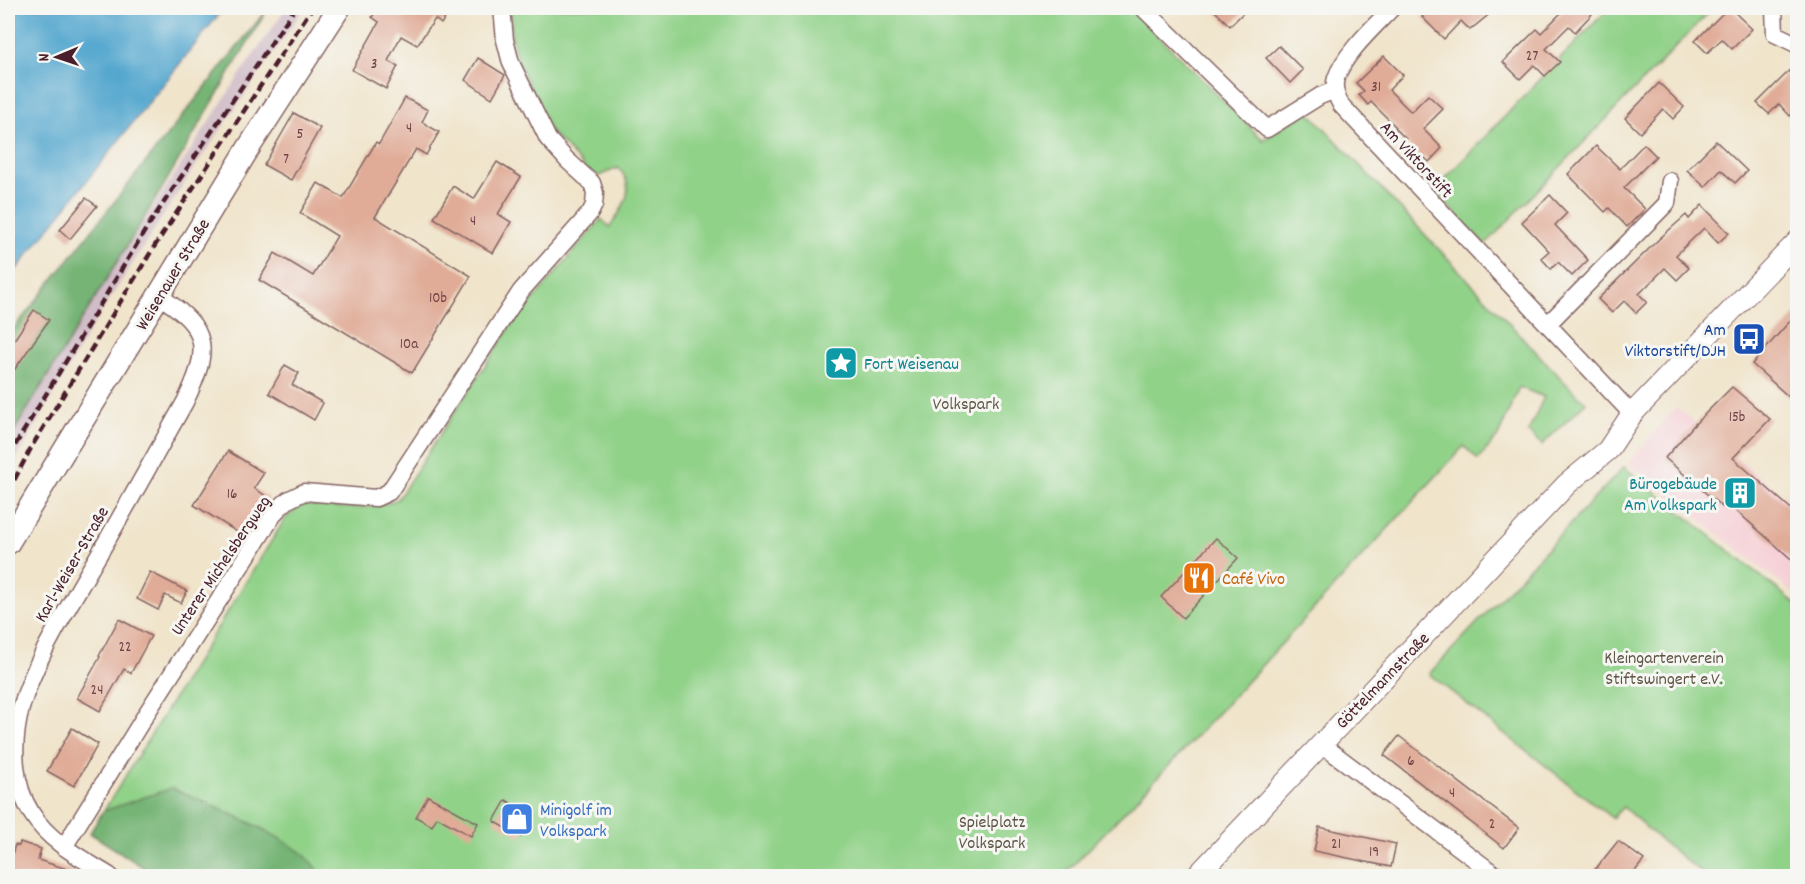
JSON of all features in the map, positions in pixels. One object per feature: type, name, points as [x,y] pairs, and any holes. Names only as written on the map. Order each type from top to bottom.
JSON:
[{"type":"main road","name":"Weisenauer Straße","points":[[8,543],[251,144],[339,8]]},
{"type":"street","name":"Unterer Michelsbergweg","points":[[64,847],[276,511],[288,500],[304,492],[376,498],[389,492],[521,291],[590,213],[594,205],[595,193],[592,183],[548,139],[511,63],[501,8]]},
{"type":"street","points":[[1143,8],[1268,129],[1320,96],[1335,90],[1336,77],[1349,56],[1392,8]]},
{"type":"street","points":[[1774,8],[1775,33],[1797,45]]},
{"type":"street","name":"Am Viktorstift","points":[[1335,90],[1341,105],[1632,414]]},
{"type":"street","points":[[1548,324],[1667,203],[1670,181]]},
{"type":"street","name":"Göttelmannstraße","points":[[1197,876],[1567,483],[1606,431],[1632,414],[1797,242]]},
{"type":"street","name":"Karl-Weiser-Straße","points":[[110,876],[64,847],[40,826],[26,803],[16,770],[15,749],[28,687],[48,643],[185,402],[201,365],[201,342],[196,329],[186,316],[159,296]]},
{"type":"street","points":[[1321,744],[1497,876]]},
{"type":"shaded area","points":[[286,8],[304,8],[188,177],[86,336],[8,474],[8,441],[120,258]]},
{"type":"shaded area","points":[[1676,407],[1797,508],[1797,596],[1628,463]]},
{"type":"green space","points":[[268,8],[161,190],[8,441],[8,336]]},
{"type":"green space","name":"Volkspark","points":[[511,8],[1130,8],[1263,140],[1308,111],[1586,402],[1542,445],[1528,432],[1544,397],[1519,387],[1498,436],[1478,460],[1464,446],[1182,752],[1063,876],[157,876],[90,833],[285,519],[299,507],[306,505],[365,507],[398,499],[511,326],[601,219],[610,227],[624,205],[628,190],[627,183],[618,168],[599,176],[590,173],[549,130],[516,57],[511,33]]},
{"type":"green space","points":[[1609,8],[1713,8],[1485,245],[1434,190]]},
{"type":"green space","name":"Kleingartenverein Stiftswingert e.V.","points":[[1624,467],[1797,605],[1797,876],[1706,876],[1623,807],[1612,818],[1429,674]]},
{"type":"green space","points":[[172,788],[278,837],[313,863],[321,876],[157,876],[90,833],[103,811]]},
{"type":"water","points":[[8,8],[224,8],[8,280]]},
{"type":"building","points":[[378,8],[452,8],[441,24],[435,19],[417,45],[401,36],[388,61],[398,66],[386,89],[352,70],[379,22],[372,17]]},
{"type":"building","points":[[1212,8],[1248,8],[1230,26]]},
{"type":"building","points":[[1430,8],[1497,8],[1470,30],[1461,21],[1444,39],[1422,17]]},
{"type":"building","points":[[1566,8],[1585,8],[1592,14],[1575,32],[1569,26],[1546,49],[1560,62],[1545,76],[1534,65],[1520,79],[1503,62],[1537,29],[1541,33]]},
{"type":"building","points":[[1728,8],[1752,29],[1732,49],[1722,39],[1707,53],[1695,41]]},
{"type":"building","points":[[1279,46],[1303,70],[1290,83],[1266,58]]},
{"type":"building","points":[[1384,56],[1403,75],[1389,90],[1411,112],[1428,95],[1443,109],[1423,129],[1442,148],[1429,162],[1423,156],[1421,158],[1404,141],[1406,139],[1396,127],[1371,102],[1368,105],[1359,95],[1364,91],[1356,83]]},
{"type":"building","points":[[478,58],[505,75],[492,98],[465,80]]},
{"type":"building","points":[[1791,69],[1797,76],[1797,109],[1790,116],[1779,104],[1769,114],[1757,103]]},
{"type":"building","points":[[1659,83],[1684,107],[1673,119],[1663,109],[1640,133],[1625,118]]},
{"type":"building","points":[[405,98],[428,110],[422,122],[439,132],[426,155],[416,149],[375,217],[471,276],[412,373],[259,280],[275,253],[313,276],[337,236],[300,213],[318,183],[343,198],[376,142],[379,144]]},
{"type":"building","points":[[294,113],[320,128],[291,180],[264,165]]},
{"type":"building","points":[[1716,141],[1747,171],[1735,183],[1721,170],[1705,187],[1687,170]]},
{"type":"building","points":[[1644,144],[1656,156],[1624,188],[1645,209],[1627,227],[1609,208],[1605,212],[1568,174],[1596,146],[1620,169]]},
{"type":"building","points":[[497,162],[521,177],[498,214],[511,222],[493,253],[434,218],[453,186],[474,199]]},
{"type":"building","points":[[1550,195],[1567,213],[1555,225],[1588,260],[1572,276],[1558,262],[1551,269],[1541,258],[1549,251],[1522,222]]},
{"type":"building","points":[[86,198],[97,206],[70,239],[60,230]]},
{"type":"building","points":[[1702,205],[1729,233],[1718,243],[1704,228],[1676,255],[1689,268],[1677,280],[1665,268],[1639,294],[1647,302],[1636,313],[1624,301],[1612,313],[1598,299],[1659,239],[1686,215],[1689,219]]},
{"type":"building","points":[[34,310],[49,320],[8,379],[8,349]]},
{"type":"building","points":[[1797,313],[1797,404],[1752,364]]},
{"type":"building","points":[[285,365],[299,373],[292,385],[323,403],[314,420],[269,393]]},
{"type":"building","name":"Bürogebäude Am Volkspark","points":[[1732,387],[1770,419],[1733,458],[1797,514],[1797,564],[1726,502],[1722,507],[1665,458]]},
{"type":"building","points":[[228,451],[264,473],[254,488],[269,498],[245,537],[194,505]]},
{"type":"building","name":"Café Vivo","points":[[1216,538],[1238,558],[1183,618],[1161,597]]},
{"type":"building","points":[[150,572],[187,591],[181,603],[165,595],[158,610],[137,599]]},
{"type":"building","points":[[119,619],[151,636],[131,673],[124,669],[100,711],[77,698]]},
{"type":"building","points":[[72,728],[98,744],[74,786],[47,771]]},
{"type":"building","points":[[1399,736],[1519,828],[1504,848],[1384,755]]},
{"type":"building","points":[[428,796],[478,823],[471,836],[437,817],[432,826],[416,817]]},
{"type":"building","points":[[506,800],[533,817],[521,837],[494,821]]},
{"type":"building","points":[[1319,827],[1396,844],[1391,867],[1314,851]]},
{"type":"building","points":[[1618,841],[1644,860],[1631,876],[1590,876]]},
{"type":"building","points":[[20,842],[41,849],[38,860],[80,873],[80,876],[8,876],[8,867],[15,845],[19,846]]},
{"type":"railway","points":[[8,457],[146,229],[295,8]]},
{"type":"railway","points":[[8,492],[32,446],[154,247],[312,8]]},
{"type":"place","name":"Am Viktorstift/DJH","points":[[1749,339]]},
{"type":"place","name":"Fort Weisenau","points":[[841,363]]},
{"type":"place","name":"Bürogebäude Am Volkspark","points":[[1740,493]]},
{"type":"place","name":"Café Vivo","points":[[1199,578]]},
{"type":"place","name":"Minigolf im Volkspark","points":[[517,819]]},
{"type":"park label","name":"Spielplatz Volkspark","points":[[992,831]]}]
